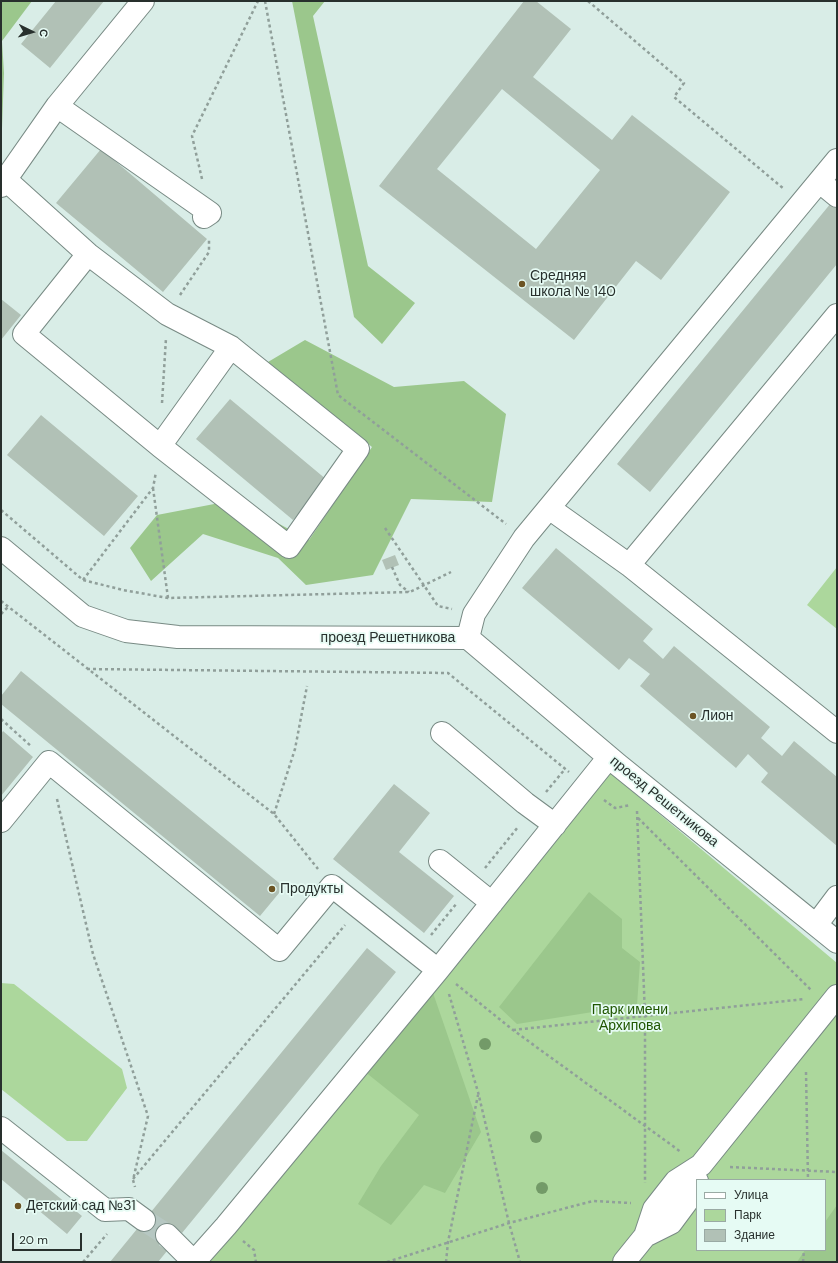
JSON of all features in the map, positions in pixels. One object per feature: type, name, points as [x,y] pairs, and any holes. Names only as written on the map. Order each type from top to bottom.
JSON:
[{"type":"street","points":[[88,254],[24,334],[160,446],[289,547],[358,449],[231,346],[167,314],[88,254],[4,183],[57,106],[143,1]]},
{"type":"street","points":[[57,106],[210,213],[204,217]]},
{"type":"street","points":[[468,638],[474,614],[524,538],[837,160]]},
{"type":"street","points":[[820,182],[837,196]]},
{"type":"street","points":[[629,565],[837,315]]},
{"type":"street","points":[[160,446],[231,346]]},
{"type":"street","points":[[549,508],[629,565],[837,732]]},
{"type":"street","name":"проезд Решетникова","points":[[1,548],[83,616],[126,631],[178,637],[468,638],[609,757],[837,942]]},
{"type":"street","points":[[442,733],[533,809],[555,825]]},
{"type":"street","points":[[167,1235],[194,1262],[441,972],[492,903],[609,757]]},
{"type":"street","points":[[1,821],[48,762],[279,950],[332,886],[441,972]]},
{"type":"street","points":[[440,861],[492,903]]},
{"type":"street","points":[[816,925],[837,897]]},
{"type":"street","points":[[645,1236],[649,1206],[676,1181],[699,1176],[837,996]]},
{"type":"street","points":[[1,1128],[106,1210],[137,1215]]},
{"type":"street","points":[[624,1262],[645,1236],[671,1223],[694,1192],[696,1186]]},
{"type":"path","points":[[264,1],[338,395],[524,538]]},
{"type":"path","points":[[588,1],[684,83],[674,96],[801,204]]},
{"type":"path","points":[[153,488],[168,598]]},
{"type":"path","points":[[1,510],[83,580],[123,590],[168,598],[410,592],[451,572]]},
{"type":"path","points":[[385,528],[438,606]]},
{"type":"path","points":[[392,567],[400,585],[410,592]]},
{"type":"path","points":[[1,601],[274,814],[332,886]]},
{"type":"path","points":[[1,614],[8,607]]},
{"type":"path","points":[[87,669],[448,673],[615,808],[637,803]]},
{"type":"path","points":[[274,814],[295,749],[307,686]]},
{"type":"path","points":[[1,719],[48,762],[94,954],[148,1116],[133,1180],[137,1215]]},
{"type":"path","points":[[430,936],[565,768]]},
{"type":"path","points":[[387,1262],[509,1223],[593,1201],[649,1206],[645,1127],[645,1016],[637,811]]},
{"type":"path","points":[[637,818],[813,991]]},
{"type":"path","points":[[137,1215],[133,1180],[359,908]]},
{"type":"path","points":[[441,972],[513,1030],[645,1127],[699,1176],[808,1171],[837,1172]]},
{"type":"path","points":[[441,972],[478,1092],[509,1223],[520,1262]]},
{"type":"path","points":[[513,1030],[810,998]]},
{"type":"path","points":[[805,1036],[808,1179]]},
{"type":"path","points":[[446,1262],[448,1242],[478,1092]]},
{"type":"path","points":[[83,1262],[137,1215]]},
{"type":"path","points":[[803,1262],[804,1251]]},
{"type":"green space","points":[[1,1],[32,1],[2,41],[4,73],[1,156]]},
{"type":"green space","points":[[292,1],[325,1],[313,16],[368,266],[415,303],[382,344],[354,317]]},
{"type":"green space","points":[[305,340],[394,387],[464,381],[506,414],[492,502],[411,499],[373,575],[306,585],[278,558],[203,534],[151,581],[130,548],[157,515],[235,500],[309,540],[372,447],[268,362]]},
{"type":"green space","points":[[837,567],[837,629],[807,605]]},
{"type":"green space","name":"Парк имени Архипова","points":[[608,771],[837,963],[837,1262],[203,1262]]},
{"type":"green space","points":[[589,892],[622,919],[622,948],[640,962],[637,1005],[517,1024],[499,1007]]},
{"type":"green space","points":[[1,983],[14,984],[122,1069],[127,1088],[87,1141],[67,1141],[1,1089]]},
{"type":"green space","points":[[432,990],[481,1132],[445,1193],[424,1185],[391,1225],[358,1204],[381,1166],[419,1115],[364,1071]]},
{"type":"green space","points":[[837,1205],[837,1262],[797,1262],[804,1251],[826,1251],[826,1221]]},
{"type":"building","points":[[56,1],[104,1],[50,68],[21,44]]},
{"type":"building","points":[[524,1],[536,1],[571,29],[533,77],[612,140],[632,115],[730,192],[661,280],[636,261],[574,340],[379,186]],"holes":[[[502,89],[600,170],[536,249],[437,169]]]},
{"type":"building","points":[[101,149],[207,239],[163,292],[56,203]]},
{"type":"building","points":[[831,203],[837,209],[837,264],[650,492],[617,464]]},
{"type":"building","points":[[1,299],[21,315],[1,340]]},
{"type":"building","points":[[230,399],[327,480],[293,520],[196,439]]},
{"type":"building","points":[[41,415],[138,496],[104,536],[7,455]]},
{"type":"building","points":[[556,548],[653,629],[643,641],[663,659],[674,646],[770,727],[761,738],[782,756],[794,741],[837,777],[837,846],[761,782],[768,773],[748,754],[736,768],[640,686],[650,674],[629,658],[619,670],[522,588]]},
{"type":"building","points":[[395,555],[399,565],[386,570],[382,560]]},
{"type":"building","points":[[21,671],[284,887],[260,916],[1,704],[1,696]]},
{"type":"building","points":[[3,731],[33,757],[1,796],[1,734]]},
{"type":"building","points":[[394,784],[430,813],[399,852],[454,896],[424,933],[333,859]]},
{"type":"building","points":[[367,948],[396,972],[182,1233],[174,1227],[159,1245],[167,1251],[158,1262],[110,1262]]},
{"type":"building","points":[[1,1150],[82,1216],[67,1234],[1,1179]]},
{"type":"tunnel","points":[[144,1220],[167,1235]]},
{"type":"place","name":"Средняя школа № 140","points":[[522,284]]},
{"type":"place","name":"Лион","points":[[693,716]]},
{"type":"place","name":"Продукты","points":[[272,889]]},
{"type":"place","name":"Детский сад №31","points":[[18,1206]]}]
